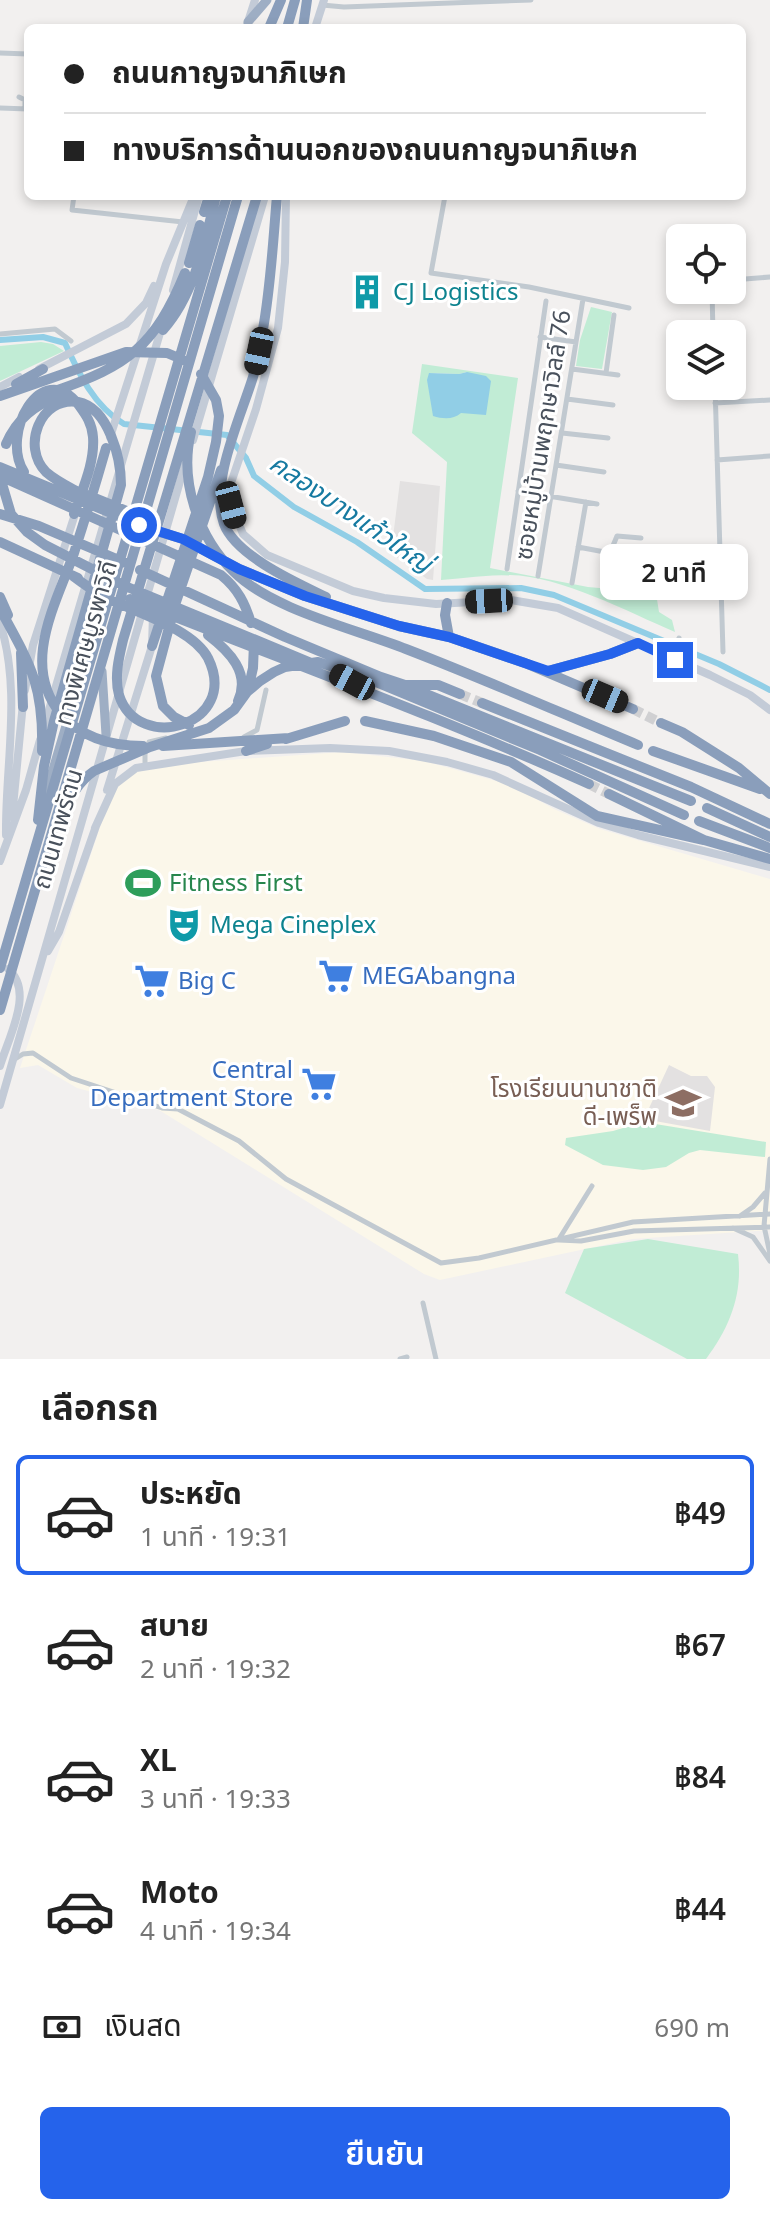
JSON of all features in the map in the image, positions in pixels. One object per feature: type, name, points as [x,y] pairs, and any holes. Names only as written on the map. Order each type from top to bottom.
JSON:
[{"type":"highway","points":[[248,24],[267,0]]},
{"type":"highway","points":[[274,24],[283,0]]},
{"type":"highway","points":[[291,24],[298,0]]},
{"type":"highway","points":[[304,24],[307,0]]},
{"type":"highway","points":[[204,212],[208,200]]},
{"type":"highway","points":[[183,539],[158,533],[0,466],[8,439],[18,421],[36,406],[99,376],[165,328],[184,299],[215,200]]},
{"type":"highway","name":"ถนนเทพรัตน","points":[[0,953],[70,708],[225,200]]},
{"type":"highway","name":"ทางพิเศษบูรพาวิถี","points":[[0,1010],[40,852],[225,200]]},
{"type":"highway","name":"ถนนเทพรัตน","points":[[0,1022],[239,200]]},
{"type":"highway","name":"ทางพิเศษบูรพาวิถี","points":[[0,967],[40,852],[239,200]]},
{"type":"highway","points":[[73,576],[99,594],[132,609],[177,630],[194,642],[207,656],[213,674],[213,689],[202,713],[190,723],[161,728],[134,716],[119,695],[118,661],[123,640],[132,611],[132,609],[136,596],[162,509],[166,494],[256,200]]},
{"type":"highway","points":[[256,200],[248,239],[190,438],[187,472],[194,507],[218,553],[234,572],[259,592],[284,605],[406,648],[638,745]]},
{"type":"highway","points":[[277,200],[263,330],[255,373],[238,426],[220,506],[224,525],[235,540],[265,564],[353,611]]},
{"type":"highway","points":[[143,346],[164,318],[187,268],[200,225]]},
{"type":"highway","points":[[164,320],[196,296]]},
{"type":"highway","points":[[0,392],[126,352],[167,353],[187,362],[208,385],[216,400],[219,416],[216,442],[208,477],[152,646]]},
{"type":"highway","points":[[0,392],[43,369]]},
{"type":"highway","points":[[74,514],[93,448],[92,427],[87,415],[74,400],[58,392],[35,393],[22,399],[15,407],[99,376]]},
{"type":"highway","points":[[42,785],[54,721],[121,485],[121,464],[110,434],[93,412],[81,402],[72,402],[61,404],[44,416],[38,425],[34,445],[36,456],[46,472],[78,492],[164,527],[239,569],[305,596],[399,626],[449,637],[548,671],[633,709]]},
{"type":"highway","points":[[5,423],[7,454],[17,467],[54,488],[78,492]]},
{"type":"highway","points":[[106,448],[78,541],[48,623],[42,659],[42,676],[47,693],[72,725],[87,735],[116,744],[183,747],[289,738]]},
{"type":"highway","points":[[195,625],[233,657],[241,672],[241,696],[224,718],[211,725],[187,725],[174,717],[163,706],[156,676],[168,628],[214,486],[231,462]]},
{"type":"highway","points":[[0,476],[201,565],[234,586],[246,606],[254,640],[253,668],[247,692]]},
{"type":"highway","points":[[0,476],[11,514],[27,532],[45,545],[125,586],[589,784]]},
{"type":"highway","points":[[0,514],[39,526],[96,550],[285,637],[381,677],[691,801]]},
{"type":"highway","points":[[0,542],[73,576],[195,625],[288,657]]},
{"type":"highway","points":[[0,597],[20,648],[23,707]]},
{"type":"highway","points":[[447,603],[445,615],[449,637]]},
{"type":"highway","points":[[0,609],[36,679],[42,713],[40,852]]},
{"type":"highway","points":[[548,671],[638,643]]},
{"type":"highway","points":[[40,852],[73,793],[86,777],[103,766],[140,751],[209,728],[234,710],[260,681],[285,667],[318,662],[366,678],[540,750],[684,815]]},
{"type":"highway","points":[[102,671],[106,735]]},
{"type":"highway","points":[[405,685],[438,685],[460,694]]},
{"type":"highway","points":[[482,703],[691,787],[770,824]]},
{"type":"highway","points":[[246,751],[345,721]]},
{"type":"highway","points":[[365,721],[434,736],[511,762],[597,816],[704,840],[770,859]]},
{"type":"highway","points":[[661,723],[682,732],[739,768],[768,793]]},
{"type":"highway","points":[[653,751],[768,793]]},
{"type":"highway","points":[[609,794],[704,840]]},
{"type":"highway","points":[[707,808],[770,837]]},
{"type":"highway","points":[[699,821],[770,848]]},
{"type":"main road","points":[[247,24],[255,0]]},
{"type":"main road","points":[[316,24],[323,3]]},
{"type":"main road","points":[[11,827],[23,707],[33,645],[74,514],[112,433],[166,264],[194,200]]},
{"type":"main road","name":"ถนนเทพรัตน","points":[[0,861],[26,790],[164,320],[195,200]]},
{"type":"main road","name":"ถนนเทพรัตน","points":[[0,1105],[264,200]]},
{"type":"main road","points":[[286,200],[285,262],[278,328],[256,409],[231,462],[230,486],[236,522],[243,534],[267,555],[353,591],[417,603],[511,600],[558,608],[750,695],[770,710]]},
{"type":"main road","points":[[43,369],[135,318],[166,264]]},
{"type":"main road","points":[[41,962],[59,932],[152,646],[155,573]]},
{"type":"main road","points":[[0,623],[11,675],[3,791],[6,840]]},
{"type":"main road","points":[[95,828],[115,784],[123,775],[145,766],[246,751],[330,748],[389,751],[493,775],[599,823],[770,867]]},
{"type":"main road","points":[[0,967],[5,966],[15,975],[22,993],[0,1066]]},
{"type":"street","points":[[323,3],[344,7],[531,0]]},
{"type":"street","points":[[0,53],[24,54]]},
{"type":"street","points":[[19,97],[24,100]]},
{"type":"street","points":[[1,107],[24,109]]},
{"type":"street","points":[[73,200],[72,210],[183,222]]},
{"type":"street","points":[[444,200],[431,273],[529,287],[629,308]]},
{"type":"street","points":[[746,279],[770,277]]},
{"type":"street","name":"ซอยหมู่บ้านพฤกษาวิลล์ 76","points":[[538,576],[583,299]]},
{"type":"street","points":[[507,569],[546,301]]},
{"type":"street","points":[[606,373],[614,315]]},
{"type":"street","points":[[0,334],[55,329],[71,341]]},
{"type":"street","points":[[540,337],[576,342]]},
{"type":"street","points":[[572,369],[618,375]]},
{"type":"street","points":[[567,399],[613,405]]},
{"type":"street","points":[[723,652],[715,403],[770,400]]},
{"type":"street","points":[[562,433],[608,438]]},
{"type":"street","points":[[717,460],[770,456]]},
{"type":"street","points":[[556,465],[604,472]]},
{"type":"street","points":[[518,491],[597,504]]},
{"type":"street","points":[[572,583],[586,502]]},
{"type":"street","points":[[605,588],[614,539],[617,536],[641,538]]},
{"type":"street","points":[[578,547],[610,553]]},
{"type":"street","points":[[607,571],[643,575]]},
{"type":"street","points":[[669,657],[679,638]]},
{"type":"street","points":[[145,766],[147,746],[153,739],[235,738],[253,733],[260,723],[266,690]]},
{"type":"street","points":[[14,1060],[23,1054],[33,1053],[71,1078],[162,1108],[178,1109],[239,1141],[274,1170],[441,1263],[462,1262],[633,1222],[768,1214]]},
{"type":"street","points":[[770,1159],[767,1190],[770,1254]]},
{"type":"street","points":[[558,1240],[592,1186]]},
{"type":"street","points":[[739,1216],[760,1200],[767,1190]]},
{"type":"street","points":[[729,1226],[753,1237],[770,1261]]},
{"type":"street","points":[[558,1240],[569,1243],[634,1231],[767,1226]]},
{"type":"street","points":[[423,1303],[436,1359]]},
{"type":"shaded area","points":[[400,481],[440,486],[433,580],[427,579],[391,553]]},
{"type":"shaded area","points":[[343,752],[424,761],[511,785],[554,809],[600,829],[770,879],[770,1230],[632,1239],[440,1280],[424,1274],[159,1110],[77,1088],[38,1065],[20,1068],[109,800],[117,786],[135,772],[185,763]]},
{"type":"shaded area","name":"โรงเรียนนานาชาติ ดี-เพร็พ","points":[[669,1065],[691,1076],[707,1076],[715,1087],[710,1131],[644,1119]]},
{"type":"green space","points":[[591,307],[612,312],[602,369],[576,366],[580,340]]},
{"type":"green space","points":[[41,342],[53,344],[64,351],[0,381],[0,346]]},
{"type":"green space","points":[[422,364],[518,378],[490,568],[588,587],[656,593],[659,612],[672,620],[675,632],[594,596],[530,577],[510,575],[441,580],[447,462],[412,433]],"holes":[[[467,372],[434,416],[429,373]]]},
{"type":"green space","points":[[643,1122],[766,1142],[765,1157],[700,1150],[666,1167],[643,1170],[603,1165],[565,1145],[566,1138],[613,1131]]},
{"type":"green space","points":[[648,1239],[738,1254],[738,1283],[733,1310],[722,1335],[706,1359],[687,1359],[565,1293],[584,1249]]},
{"type":"water","points":[[467,372],[486,376],[491,381],[486,415],[461,413],[448,418],[433,416],[427,380],[429,373]]},
{"type":"waterway","name":"คลองบางแก้วใหญ่","points":[[0,340],[43,337],[65,343],[96,399],[124,424],[227,435],[246,458],[254,476],[294,507],[357,542],[425,589],[521,588],[554,595],[719,664],[770,690]]},
{"type":"tunnel","points":[[460,694],[482,703]]},
{"type":"tunnel","points":[[633,709],[661,723]]},
{"type":"tunnel","points":[[589,784],[609,794]]},
{"type":"place","name":"CJ Logistics","points":[[367,292]]},
{"type":"place","name":"Fitness First","points":[[143,883]]},
{"type":"place","name":"Mega Cineplex","points":[[184,925]]},
{"type":"place","name":"MEGAbangna","points":[[336,976]]},
{"type":"place","name":"Big C","points":[[152,981]]},
{"type":"place","name":"Central Department Store","points":[[319,1084]]},
{"type":"place","name":"โรงเรียนนานาชาติ ดี-เพร็พ","points":[[683,1103]]},
{"type":"route","points":[[139,525],[183,539],[239,569],[305,596],[399,626],[449,637],[548,671],[638,643],[675,660]]}]
